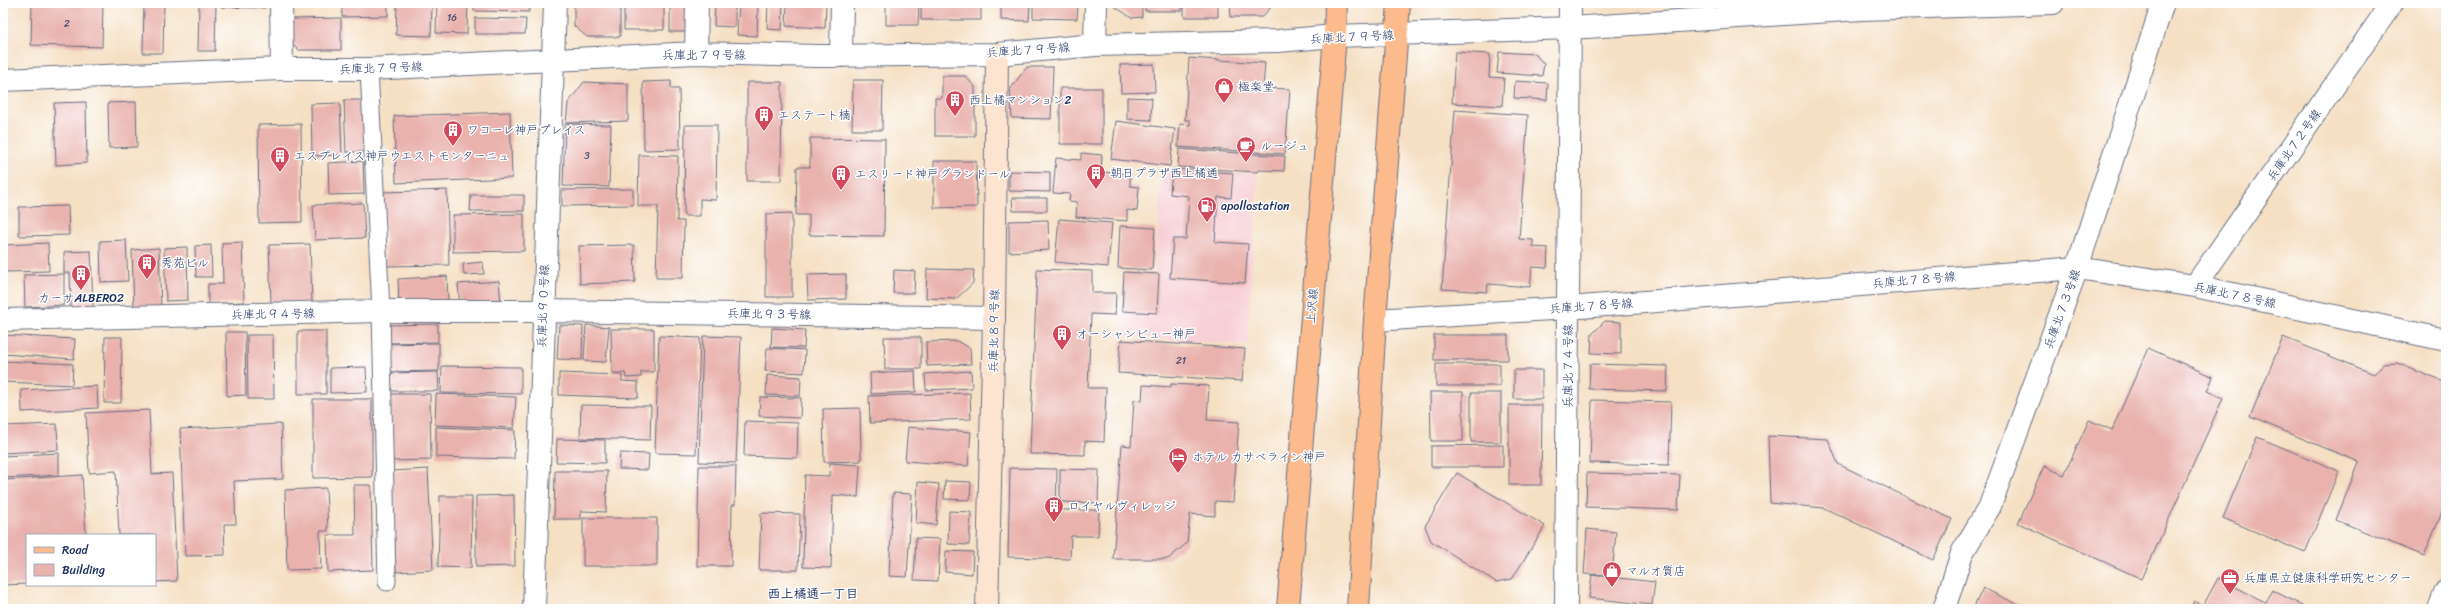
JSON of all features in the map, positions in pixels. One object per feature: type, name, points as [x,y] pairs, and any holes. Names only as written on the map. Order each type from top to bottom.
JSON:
[{"type":"main road","name":"上沢線","points":[[1288,609],[1335,36],[1336,3]]},
{"type":"main road","points":[[1358,609],[1376,320],[1399,3]]},
{"type":"street","points":[[281,3],[282,70]]},
{"type":"street","name":"兵庫北９０号線","points":[[534,609],[543,310],[555,3]]},
{"type":"street","points":[[696,53],[697,3]]},
{"type":"street","points":[[841,56],[842,3]]},
{"type":"street","points":[[1095,45],[1096,3]]},
{"type":"street","name":"兵庫北７４号線","points":[[1566,609],[1570,3]]},
{"type":"street","name":"兵庫北７９号線","points":[[3,80],[282,70],[368,69],[696,53],[841,56],[997,54],[1095,45],[1278,41],[1335,36],[1571,28],[1861,6],[2053,3]]},
{"type":"street","name":"兵庫北７３号線","points":[[1944,609],[1962,553],[1990,506],[2077,268],[2163,3]]},
{"type":"street","name":"兵庫北７２号線","points":[[2195,286],[2392,3]]},
{"type":"street","name":"兵庫北８９号線","points":[[987,609],[994,318],[997,54]]},
{"type":"street","name":"兵庫北７８号線","points":[[1376,320],[1568,308],[2077,268],[2195,286],[2446,340]]},
{"type":"street","name":"兵庫北９３号線","points":[[543,310],[994,318]]},
{"type":"street","name":"兵庫北９４号線","points":[[3,320],[381,311],[543,310]]},
{"type":"street","points":[[2439,609],[2446,591]]},
{"type":"lane","points":[[368,69],[381,311],[387,582]]},
{"type":"shaded area","name":"apollostation","points":[[1162,168],[1258,174],[1247,345],[1120,336],[1124,272],[1155,274]]},
{"type":"building","points":[[32,3],[103,3],[102,47],[31,45]]},
{"type":"building","points":[[144,3],[164,3],[163,53],[143,53]]},
{"type":"building","points":[[199,3],[216,3],[215,51],[198,51]]},
{"type":"building","points":[[221,3],[265,3],[265,8],[221,7]]},
{"type":"building","points":[[342,3],[388,3],[388,16],[342,17]]},
{"type":"building","points":[[397,3],[432,3],[431,36],[396,35]]},
{"type":"building","points":[[437,3],[468,3],[467,34],[436,33]]},
{"type":"building","points":[[474,3],[529,3],[529,12],[474,11]]},
{"type":"building","points":[[574,3],[620,3],[620,37],[587,37],[574,26]]},
{"type":"building","points":[[624,3],[664,3],[664,30],[624,30]]},
{"type":"building","points":[[670,3],[691,3],[691,32],[670,32]]},
{"type":"building","points":[[739,3],[758,3],[757,36],[737,35]]},
{"type":"building","points":[[768,3],[783,3],[782,30],[767,29]]},
{"type":"building","points":[[787,3],[826,3],[825,28],[786,26]]},
{"type":"building","points":[[886,3],[919,3],[918,25],[886,25]]},
{"type":"building","points":[[921,3],[981,3],[981,20],[921,20]]},
{"type":"building","points":[[1001,3],[1030,3],[1029,21],[1001,20]]},
{"type":"building","points":[[1033,3],[1078,3],[1077,19],[1033,18]]},
{"type":"building","points":[[1114,3],[1142,3],[1142,17],[1132,18],[1114,6]]},
{"type":"building","points":[[1145,3],[1182,3],[1182,11],[1145,11]]},
{"type":"building","points":[[1184,3],[1218,3],[1218,17],[1184,17]]},
{"type":"building","points":[[1231,3],[1272,3],[1272,6],[1262,17],[1230,17]]},
{"type":"building","points":[[715,4],[735,5],[735,27],[714,26]]},
{"type":"building","points":[[341,18],[341,50],[298,50],[291,43],[291,19]]},
{"type":"building","points":[[475,18],[526,19],[525,34],[475,34]]},
{"type":"building","points":[[1455,52],[1490,54],[1489,77],[1504,78],[1502,106],[1452,103]]},
{"type":"building","points":[[1499,52],[1535,54],[1544,64],[1542,76],[1497,73]]},
{"type":"building","name":"極楽堂","points":[[1189,58],[1265,63],[1263,88],[1290,89],[1285,154],[1178,147],[1180,124],[1190,125],[1190,120],[1185,120]]},
{"type":"building","points":[[1154,64],[1155,92],[1121,93],[1120,65]]},
{"type":"building","points":[[1027,67],[1053,67],[1051,119],[1012,118],[1010,89]]},
{"type":"building","name":"西上橘マンション2","points":[[942,76],[965,76],[975,87],[975,136],[935,136],[935,98],[942,98]]},
{"type":"building","points":[[853,80],[883,80],[882,130],[852,130]]},
{"type":"building","points":[[671,81],[671,89],[679,89],[680,149],[644,150],[643,82]]},
{"type":"building","points":[[1515,81],[1548,83],[1547,100],[1514,98]]},
{"type":"building","points":[[584,82],[628,84],[628,121],[566,123],[568,103]]},
{"type":"building","name":"エステート楠","points":[[747,82],[782,82],[781,181],[747,181]]},
{"type":"building","points":[[1060,88],[1102,88],[1102,144],[1060,144]]},
{"type":"building","points":[[1127,97],[1152,98],[1151,120],[1127,119]]},
{"type":"building","points":[[344,100],[363,100],[365,152],[346,152]]},
{"type":"building","points":[[86,102],[87,163],[56,165],[54,103]]},
{"type":"building","points":[[136,102],[137,147],[109,148],[108,103]]},
{"type":"building","points":[[340,103],[342,155],[312,156],[311,104]]},
{"type":"building","points":[[1455,110],[1528,115],[1519,239],[1533,240],[1533,247],[1548,248],[1547,268],[1532,267],[1530,287],[1488,284],[1487,292],[1442,289]]},
{"type":"building","name":"ワコーレ神戸プレイス","points":[[510,112],[512,178],[396,183],[394,116]]},
{"type":"building","points":[[1116,121],[1175,129],[1170,166],[1111,159]]},
{"type":"building","name":"エスプレイス神戸ウエストモンターニュ","points":[[301,124],[302,222],[259,223],[258,125]]},
{"type":"building","points":[[565,124],[611,125],[609,187],[563,186]]},
{"type":"building","points":[[685,125],[717,125],[716,200],[700,199],[700,216],[684,216]]},
{"type":"building","name":"エスリード神戸グランドール","points":[[810,138],[885,139],[884,236],[809,235],[809,215],[796,215],[797,167],[810,167]]},
{"type":"building","points":[[1179,149],[1285,156],[1284,171],[1258,170],[1257,172],[1178,167]]},
{"type":"building","name":"朝日プラザ西上橘通","points":[[1081,153],[1102,155],[1101,172],[1130,174],[1130,186],[1139,187],[1137,211],[1127,210],[1127,221],[1076,217],[1077,202],[1069,201],[1070,194],[1053,193],[1056,158],[1081,160]]},
{"type":"building","points":[[639,155],[678,156],[677,221],[684,221],[683,278],[656,278],[658,206],[638,206]]},
{"type":"building","points":[[363,161],[364,194],[329,195],[328,163]]},
{"type":"building","points":[[934,161],[976,161],[977,207],[934,208]]},
{"type":"building","points":[[1172,169],[1233,173],[1231,198],[1218,197],[1215,242],[1248,244],[1245,283],[1170,278],[1173,239],[1186,239],[1189,196],[1170,194]]},
{"type":"building","points":[[1009,171],[1050,172],[1050,192],[1009,191]]},
{"type":"building","points":[[633,189],[633,205],[562,206],[562,190]]},
{"type":"building","points":[[447,190],[449,265],[386,266],[384,192]]},
{"type":"building","points":[[471,195],[524,195],[524,211],[470,211]]},
{"type":"building","points":[[1012,198],[1047,198],[1047,211],[1013,211]]},
{"type":"building","points":[[363,203],[365,238],[315,240],[313,205]]},
{"type":"building","points":[[68,206],[69,235],[19,236],[19,207]]},
{"type":"building","points":[[792,213],[792,297],[766,297],[766,214]]},
{"type":"building","points":[[524,214],[524,251],[453,252],[453,215]]},
{"type":"building","points":[[1059,219],[1112,223],[1108,267],[1055,262]]},
{"type":"building","points":[[1048,220],[1049,250],[1009,252],[1009,221]]},
{"type":"building","points":[[1120,226],[1155,228],[1152,270],[1118,268]]},
{"type":"building","points":[[126,240],[128,281],[101,282],[100,241]]},
{"type":"building","points":[[242,242],[244,302],[208,304],[208,284],[223,284],[222,243]]},
{"type":"building","points":[[48,243],[49,271],[5,272],[4,245]]},
{"type":"building","points":[[310,244],[312,302],[271,303],[269,245]]},
{"type":"building","points":[[211,245],[212,277],[196,277],[195,246]]},
{"type":"building","points":[[634,245],[635,282],[580,284],[579,246]]},
{"type":"building","points":[[187,247],[188,300],[166,301],[164,248]]},
{"type":"building","name":"秀苑ビル","points":[[159,248],[161,310],[134,310],[132,250]]},
{"type":"building","name":"カーサALBERO2","points":[[91,251],[93,308],[71,309],[70,273],[64,273],[64,252]]},
{"type":"building","points":[[483,262],[484,274],[464,275],[463,264]]},
{"type":"building","points":[[927,269],[974,270],[973,283],[956,299],[926,298]]},
{"type":"building","name":"オーシャンビュー神戸","points":[[1037,269],[1092,271],[1092,293],[1116,293],[1115,315],[1091,314],[1088,388],[1106,388],[1104,442],[1085,441],[1085,455],[1030,454]]},
{"type":"building","points":[[894,270],[915,271],[914,293],[893,293]]},
{"type":"building","points":[[1124,272],[1159,274],[1157,313],[1122,311]]},
{"type":"building","points":[[64,274],[64,305],[25,307],[24,275]]},
{"type":"building","points":[[846,274],[846,299],[808,300],[807,275]]},
{"type":"building","points":[[447,276],[448,302],[399,305],[398,279]]},
{"type":"building","points":[[499,281],[501,304],[460,307],[458,284]]},
{"type":"building","points":[[1605,321],[1621,322],[1621,354],[1591,353],[1592,334]]},
{"type":"building","points":[[438,324],[438,342],[384,343],[384,325]]},
{"type":"building","points":[[559,325],[583,326],[582,360],[557,359]]},
{"type":"building","points":[[586,325],[609,327],[606,362],[584,361]]},
{"type":"building","points":[[772,328],[805,330],[804,348],[771,347]]},
{"type":"building","points":[[611,329],[654,329],[654,372],[641,372],[641,377],[626,378],[625,373],[612,373]]},
{"type":"building","points":[[298,331],[326,331],[326,394],[298,394]]},
{"type":"building","points":[[226,332],[245,332],[246,395],[227,396]]},
{"type":"building","points":[[3,335],[75,339],[74,359],[3,354]]},
{"type":"building","points":[[247,335],[273,335],[274,399],[248,399]]},
{"type":"building","points":[[1434,335],[1508,335],[1508,360],[1434,360]]},
{"type":"building","points":[[659,336],[700,338],[696,454],[655,453]]},
{"type":"building","points":[[703,336],[741,337],[736,463],[699,462]]},
{"type":"building","points":[[105,337],[122,337],[121,403],[104,403]]},
{"type":"building","points":[[884,337],[921,337],[921,369],[885,369]]},
{"type":"building","points":[[2283,337],[2374,374],[2383,364],[2397,363],[2446,383],[2446,503],[2424,556],[2336,520],[2359,462],[2250,417]]},
{"type":"building","points":[[1121,340],[1245,349],[1242,381],[1118,373]]},
{"type":"building","points":[[957,341],[970,348],[971,364],[927,366],[926,342]]},
{"type":"building","points":[[439,343],[439,371],[385,372],[384,344]]},
{"type":"building","points":[[767,348],[805,350],[804,373],[765,371]]},
{"type":"building","points":[[2148,348],[2213,377],[2207,391],[2223,398],[2142,579],[2018,523],[2044,466],[2064,475],[2089,420],[2112,430]]},
{"type":"building","points":[[3,361],[73,364],[72,385],[3,382]]},
{"type":"building","points":[[1436,364],[1500,364],[1500,386],[1436,386]]},
{"type":"building","points":[[1590,364],[1668,366],[1667,391],[1589,389]]},
{"type":"building","points":[[442,366],[521,367],[521,394],[441,393]]},
{"type":"building","points":[[366,367],[367,392],[330,393],[330,368]]},
{"type":"building","points":[[1514,370],[1542,370],[1542,399],[1514,399]]},
{"type":"building","points":[[915,371],[916,392],[871,394],[870,373]]},
{"type":"building","points":[[971,371],[972,388],[926,390],[925,374]]},
{"type":"building","points":[[438,372],[439,391],[387,391],[387,373]]},
{"type":"building","points":[[559,373],[622,375],[622,381],[638,382],[638,398],[559,395]]},
{"type":"building","points":[[767,375],[801,377],[800,396],[766,395]]},
{"type":"building","name":"ホテル カサベライン神戸","points":[[1171,384],[1209,386],[1207,420],[1239,422],[1233,502],[1215,501],[1215,516],[1190,514],[1187,543],[1168,559],[1113,559],[1122,445],[1131,446],[1134,400],[1142,401],[1143,385],[1171,387]]},
{"type":"building","points":[[97,386],[98,408],[22,412],[21,390]]},
{"type":"building","points":[[1430,392],[1463,392],[1463,441],[1431,441]]},
{"type":"building","points":[[970,393],[971,419],[870,423],[869,396]]},
{"type":"building","points":[[1471,393],[1501,393],[1501,442],[1471,442]]},
{"type":"building","points":[[391,394],[430,394],[431,460],[392,461]]},
{"type":"building","points":[[436,394],[516,397],[514,428],[435,425]]},
{"type":"building","points":[[760,397],[801,398],[800,418],[759,416]]},
{"type":"building","points":[[313,399],[372,399],[372,477],[313,478]]},
{"type":"building","points":[[1592,400],[1671,402],[1669,465],[1590,463]]},
{"type":"building","points":[[581,405],[651,406],[650,440],[580,438]]},
{"type":"building","points":[[1509,405],[1542,405],[1541,485],[1509,485]]},
{"type":"building","points":[[860,408],[861,461],[824,462],[823,409]]},
{"type":"building","points":[[149,410],[152,474],[172,473],[177,581],[156,582],[156,534],[119,534],[116,471],[89,473],[86,413]]},
{"type":"building","points":[[745,421],[798,423],[797,458],[744,456]]},
{"type":"building","points":[[57,424],[58,450],[3,453],[3,426]]},
{"type":"building","points":[[281,424],[283,479],[234,481],[236,524],[224,524],[225,555],[185,556],[180,429]]},
{"type":"building","points":[[436,427],[515,430],[514,459],[436,457]]},
{"type":"building","points":[[908,427],[971,432],[968,466],[905,461]]},
{"type":"building","points":[[1768,436],[1828,439],[1838,464],[1952,519],[1933,560],[1824,508],[1770,503]]},
{"type":"building","points":[[2257,437],[2339,471],[2305,553],[2223,518]]},
{"type":"building","points":[[557,439],[605,440],[605,463],[556,462]]},
{"type":"building","points":[[1503,445],[1503,467],[1431,467],[1431,446]]},
{"type":"building","points":[[59,453],[59,475],[3,478],[3,456]]},
{"type":"building","points":[[620,453],[649,454],[648,470],[619,469]]},
{"type":"building","points":[[830,463],[860,465],[858,497],[833,495],[831,568],[803,567],[805,475],[829,476]]},
{"type":"building","points":[[699,466],[736,466],[735,505],[732,505],[731,566],[697,566]]},
{"type":"building","name":"ロイヤルヴィレッジ","points":[[1010,468],[1057,469],[1056,510],[1099,510],[1098,536],[1071,536],[1070,559],[1008,557]]},
{"type":"building","points":[[428,469],[433,570],[396,572],[392,471]]},
{"type":"building","points":[[1060,469],[1099,470],[1098,503],[1060,502]]},
{"type":"building","points":[[555,471],[607,471],[606,512],[581,511],[581,519],[554,519]]},
{"type":"building","points":[[1457,473],[1545,526],[1512,579],[1496,582],[1431,541],[1425,526]]},
{"type":"building","points":[[1587,473],[1680,475],[1678,510],[1586,507]]},
{"type":"building","points":[[82,475],[86,534],[26,534],[26,584],[3,585],[3,480]]},
{"type":"building","points":[[945,481],[971,482],[970,500],[944,499]]},
{"type":"building","points":[[918,482],[939,484],[936,525],[916,523]]},
{"type":"building","points":[[354,485],[371,485],[373,570],[328,572],[327,535],[355,535]]},
{"type":"building","points":[[326,488],[328,531],[320,531],[321,569],[287,570],[285,490]]},
{"type":"building","points":[[893,493],[912,494],[907,577],[889,576]]},
{"type":"building","points":[[514,495],[515,566],[476,567],[476,496]]},
{"type":"building","points":[[440,496],[472,496],[471,568],[438,567]]},
{"type":"building","points":[[949,511],[971,512],[969,545],[948,544]]},
{"type":"building","points":[[761,513],[800,514],[798,570],[759,570]]},
{"type":"building","points":[[583,518],[657,518],[657,566],[583,566]]},
{"type":"building","points":[[1587,529],[1616,532],[1612,575],[1584,574]]},
{"type":"building","points":[[916,538],[940,539],[938,581],[914,580]]},
{"type":"building","points":[[946,551],[973,552],[972,574],[945,572]]},
{"type":"building","points":[[1592,575],[1655,582],[1652,605],[1589,598]]},
{"type":"building","name":"兵庫県立健康科学研究センター","points":[[2218,578],[2265,602],[2272,590],[2303,606],[2301,609],[2190,609],[2194,601],[2203,606]]},
{"type":"building","points":[[1983,588],[2028,609],[1973,609]]},
{"type":"place","name":"極楽堂","points":[[1224,104]]},
{"type":"place","name":"西上橘マンション2","points":[[955,117]]},
{"type":"place","name":"エステート楠","points":[[764,132]]},
{"type":"place","name":"ワコーレ神戸プレイス","points":[[453,147]]},
{"type":"place","name":"ルージュ","points":[[1246,163]]},
{"type":"place","name":"エスプレイス神戸ウエストモンターニュ","points":[[280,173]]},
{"type":"place","name":"朝日プラザ西上橘通","points":[[1096,190]]},
{"type":"place","name":"エスリード神戸グランドール","points":[[841,191]]},
{"type":"place","name":"apollostation","points":[[1207,223]]},
{"type":"place","name":"秀苑ビル","points":[[147,280]]},
{"type":"place","name":"カーサALBERO2","points":[[81,291]]},
{"type":"place","name":"オーシャンビュー神戸","points":[[1062,351]]},
{"type":"place","name":"ホテル カサベライン神戸","points":[[1178,474]]},
{"type":"place","name":"ロイヤルヴィレッジ","points":[[1054,523]]},
{"type":"place","name":"マルオ質店","points":[[1612,588]]},
{"type":"place","name":"兵庫県立健康科学研究センター","points":[[2230,595]]},
{"type":"district","name":"西上橘通一丁目","points":[[813,593]]}]
